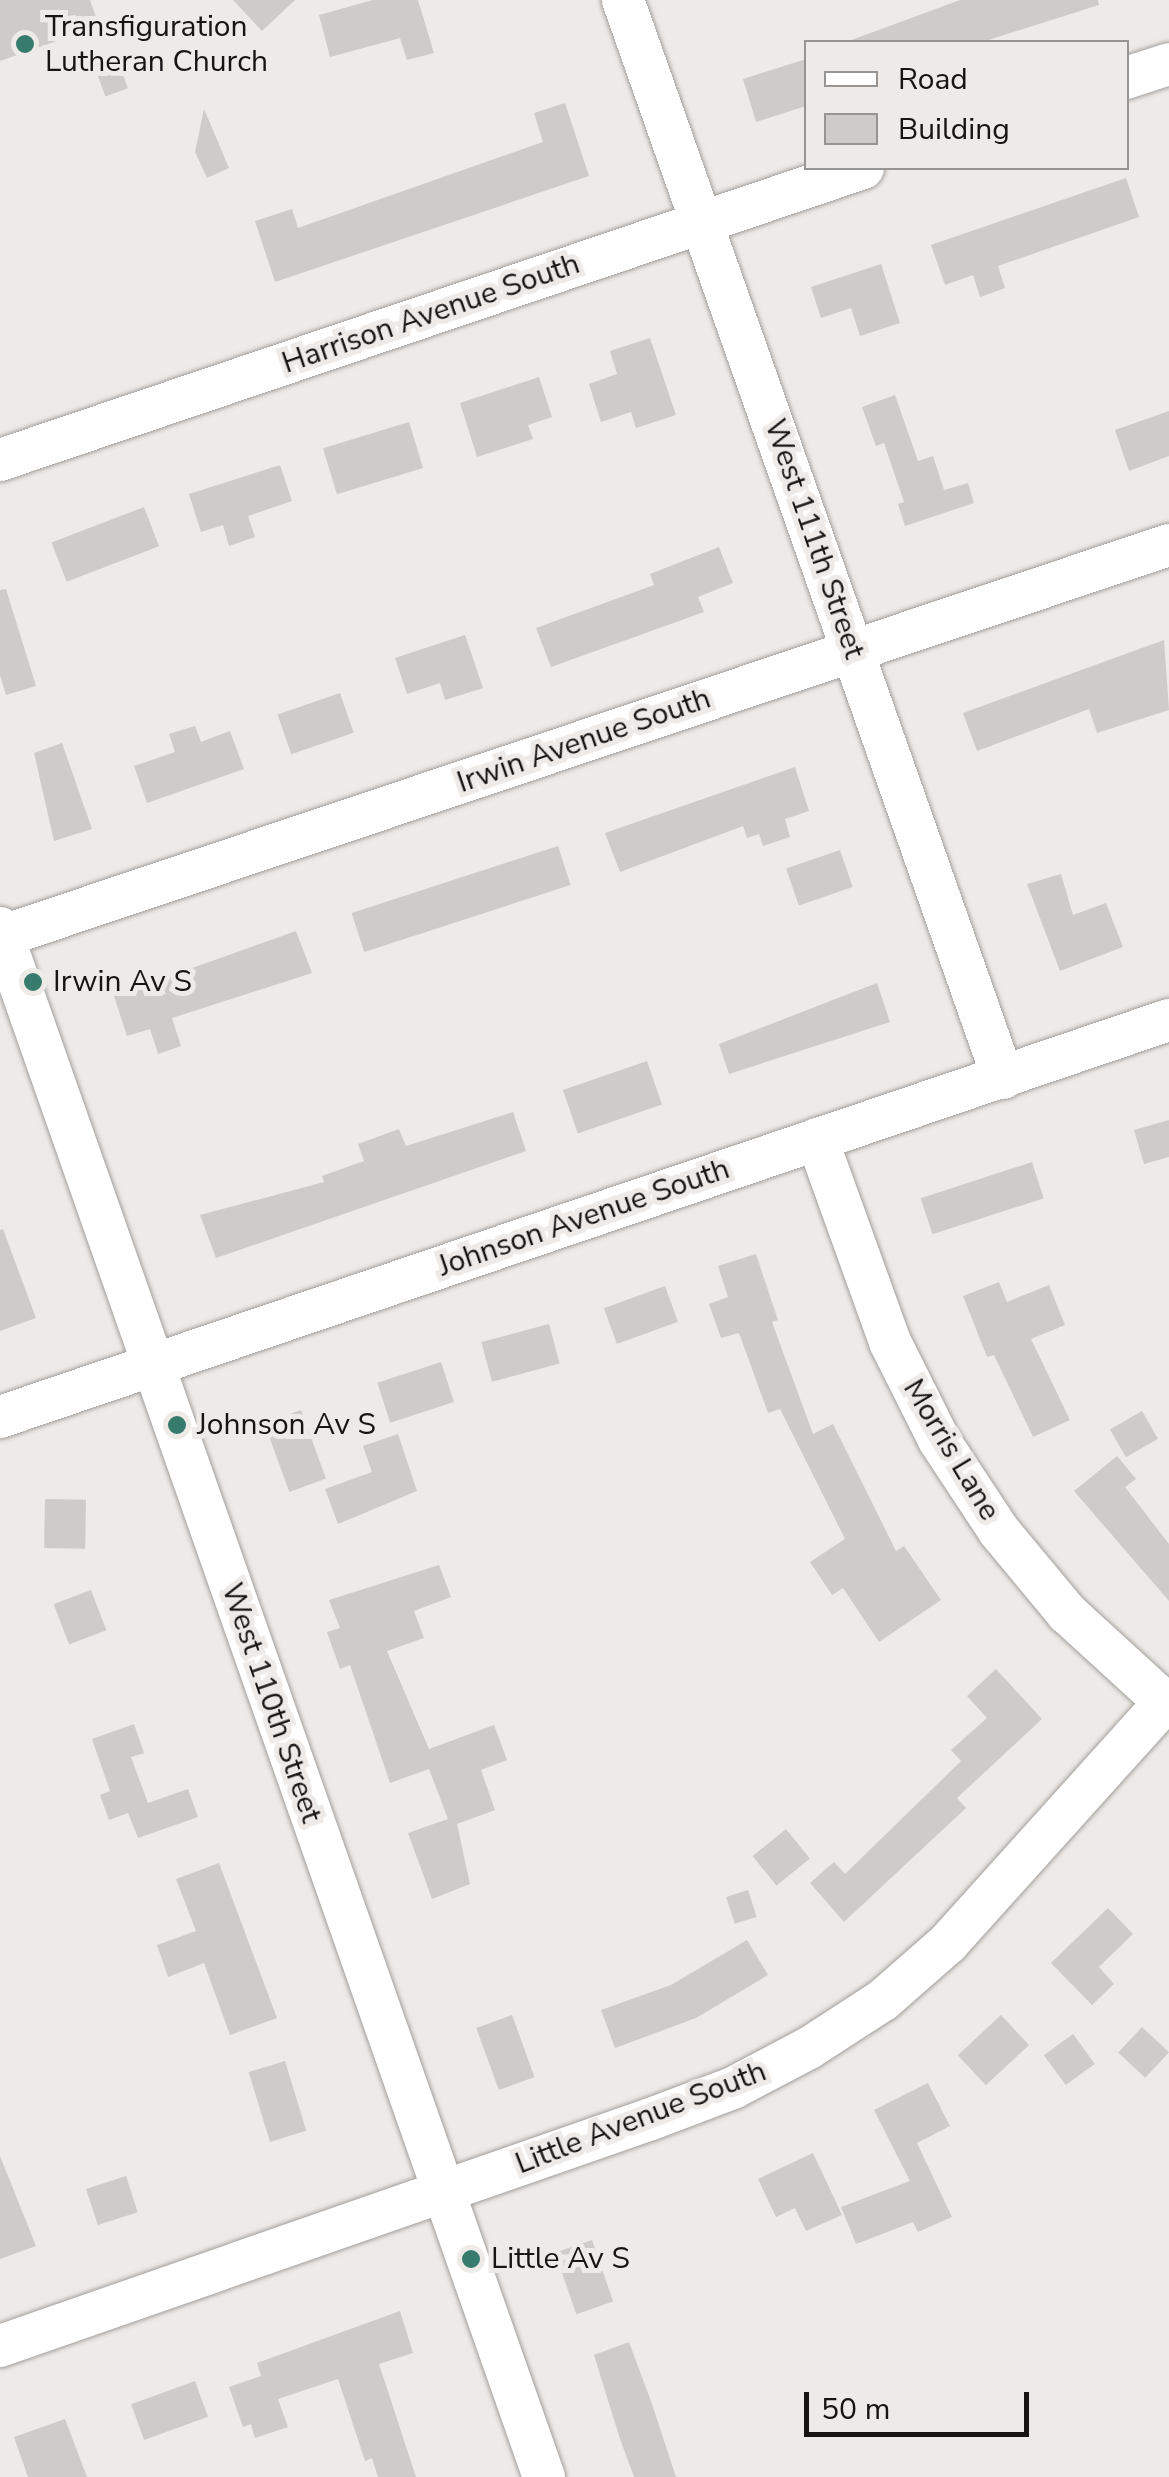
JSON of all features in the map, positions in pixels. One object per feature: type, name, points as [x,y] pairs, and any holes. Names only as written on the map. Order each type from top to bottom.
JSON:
[{"type":"street","name":"West 111th Street","points":[[624,0],[1003,1078]]},
{"type":"street","points":[[1129,77],[1169,64]]},
{"type":"street","name":"Harrison Avenue South","points":[[0,460],[857,170]]},
{"type":"street","name":"Irwin Avenue South","points":[[1,934],[1169,546]]},
{"type":"street","name":"West 110th Street","points":[[1,934],[544,2477]]},
{"type":"street","name":"Johnson Avenue South","points":[[0,1417],[1169,1020]]},
{"type":"street","name":"Morris Lane","points":[[817,1138],[890,1342],[939,1440],[999,1530],[1067,1613],[1167,1704]]},
{"type":"street","name":"Little Avenue South","points":[[0,2346],[444,2194],[733,2088],[883,2000],[1008,1879],[1167,1704]]},
{"type":"building","name":"Transfiguration Lutheran Church","points":[[0,0],[90,0],[99,26],[0,61]]},
{"type":"building","points":[[233,0],[295,0],[262,31]]},
{"type":"building","points":[[373,0],[418,0],[434,53],[407,60],[400,38],[330,57],[319,15]]},
{"type":"building","points":[[960,0],[1098,0],[1099,5],[988,40],[851,40]]},
{"type":"building","points":[[804,60],[804,107],[756,122],[743,79]]},
{"type":"building","points":[[118,61],[128,88],[105,96],[95,69]]},
{"type":"building","points":[[565,103],[589,176],[275,282],[255,221],[292,209],[298,228],[543,142],[534,113]]},
{"type":"building","points":[[204,109],[229,168],[207,178],[195,152]]},
{"type":"building","points":[[1126,178],[1139,217],[998,266],[1005,288],[980,297],[973,275],[945,285],[931,245]]},
{"type":"building","points":[[881,264],[900,323],[860,336],[851,308],[821,318],[811,287]]},
{"type":"building","points":[[650,338],[676,415],[636,428],[631,412],[601,422],[589,384],[617,374],[610,351]]},
{"type":"building","points":[[539,377],[552,417],[528,425],[533,439],[477,457],[460,403]]},
{"type":"building","points":[[895,395],[918,461],[933,456],[944,490],[968,483],[974,503],[905,526],[898,504],[904,502],[884,443],[876,446],[862,407]]},
{"type":"building","points":[[1169,411],[1169,456],[1129,471],[1115,430]]},
{"type":"building","points":[[409,422],[423,468],[337,494],[323,448]]},
{"type":"building","points":[[280,465],[292,501],[248,516],[255,537],[229,546],[223,525],[201,532],[189,494]]},
{"type":"building","points":[[144,507],[159,546],[67,582],[52,542]]},
{"type":"building","points":[[719,547],[733,583],[698,597],[704,612],[551,667],[536,628],[654,585],[650,574]]},
{"type":"building","points":[[6,589],[36,686],[6,695],[0,675],[0,590]]},
{"type":"building","points":[[465,635],[483,688],[445,700],[440,683],[407,694],[395,658]]},
{"type":"building","points":[[1164,640],[1169,710],[1097,733],[1089,709],[977,751],[963,713]]},
{"type":"building","points":[[340,693],[354,733],[291,754],[278,714]]},
{"type":"building","points":[[195,726],[201,742],[230,731],[244,769],[147,803],[134,766],[175,752],[169,734]]},
{"type":"building","points":[[62,743],[92,829],[54,841],[34,753]]},
{"type":"building","points":[[795,767],[809,811],[785,819],[790,837],[763,846],[759,834],[747,838],[743,826],[620,872],[605,833]]},
{"type":"building","points":[[558,846],[571,885],[364,952],[352,913]]},
{"type":"building","points":[[840,850],[853,887],[799,905],[786,869]]},
{"type":"building","points":[[1061,874],[1073,915],[1106,903],[1123,947],[1060,971],[1027,884]]},
{"type":"building","points":[[296,931],[312,973],[172,1018],[181,1046],[158,1054],[150,1029],[127,1036],[114,996]]},
{"type":"building","points":[[877,983],[890,1022],[729,1074],[719,1044]]},
{"type":"building","points":[[647,1061],[662,1104],[578,1133],[563,1090]]},
{"type":"building","points":[[513,1112],[526,1151],[216,1258],[200,1215],[324,1182],[322,1176],[364,1161],[358,1144],[399,1129],[406,1146]]},
{"type":"building","points":[[1169,1120],[1169,1157],[1144,1164],[1134,1130]]},
{"type":"building","points":[[1032,1162],[1044,1198],[932,1234],[921,1198]]},
{"type":"building","points":[[3,1229],[36,1318],[0,1331],[0,1230]]},
{"type":"building","points":[[756,1254],[778,1320],[772,1322],[813,1434],[833,1424],[896,1551],[904,1546],[941,1600],[879,1642],[843,1588],[832,1595],[810,1562],[845,1539],[780,1409],[768,1413],[739,1333],[721,1338],[709,1304],[728,1297],[718,1266]]},
{"type":"building","points":[[999,1282],[1007,1302],[1049,1285],[1065,1325],[1031,1339],[1070,1420],[1033,1437],[994,1355],[987,1357],[963,1296]]},
{"type":"building","points":[[665,1286],[678,1322],[617,1344],[604,1308]]},
{"type":"building","points":[[549,1324],[560,1364],[492,1382],[481,1342]]},
{"type":"building","points":[[441,1362],[454,1402],[390,1423],[377,1383]]},
{"type":"building","points":[[301,1410],[326,1479],[289,1492],[264,1423]]},
{"type":"building","points":[[1142,1411],[1158,1439],[1126,1457],[1110,1430]]},
{"type":"building","points":[[398,1434],[417,1491],[338,1524],[325,1489],[372,1472],[363,1446]]},
{"type":"building","points":[[1117,1456],[1136,1479],[1125,1487],[1169,1544],[1169,1601],[1074,1491]]},
{"type":"building","points":[[45,1499],[86,1500],[85,1549],[44,1548]]},
{"type":"building","points":[[439,1565],[451,1597],[414,1611],[424,1638],[387,1651],[429,1749],[494,1725],[507,1760],[481,1770],[495,1810],[457,1824],[470,1884],[432,1899],[408,1833],[448,1819],[429,1769],[390,1783],[350,1665],[340,1669],[327,1632],[340,1628],[329,1600]]},
{"type":"building","points":[[91,1590],[106,1630],[69,1644],[54,1604]]},
{"type":"building","points":[[996,1669],[1042,1719],[957,1798],[966,1808],[844,1922],[810,1883],[834,1862],[845,1874],[961,1761],[951,1750],[987,1718],[967,1696]]},
{"type":"building","points":[[134,1724],[144,1753],[131,1757],[148,1803],[188,1789],[198,1817],[138,1838],[128,1813],[109,1820],[100,1795],[110,1791],[92,1739]]},
{"type":"building","points":[[786,1829],[810,1859],[776,1886],[753,1856]]},
{"type":"building","points":[[219,1863],[277,2018],[230,2035],[204,1963],[168,1977],[157,1945],[196,1931],[176,1879]]},
{"type":"building","points":[[748,1890],[757,1917],[735,1924],[726,1897]]},
{"type":"building","points":[[1108,1908],[1133,1934],[1099,1967],[1114,1984],[1092,2005],[1051,1963]]},
{"type":"building","points":[[747,1940],[768,1975],[696,2018],[615,2048],[601,2010],[671,1985]]},
{"type":"building","points":[[512,2015],[535,2077],[499,2090],[476,2028]]},
{"type":"building","points":[[1001,2015],[1029,2045],[986,2085],[958,2055]]},
{"type":"building","points":[[1142,2027],[1169,2052],[1145,2078],[1118,2053]]},
{"type":"building","points":[[1073,2034],[1095,2064],[1066,2085],[1044,2055]]},
{"type":"building","points":[[285,2061],[306,2131],[270,2142],[249,2072]]},
{"type":"building","points":[[928,2083],[950,2126],[917,2143],[952,2217],[918,2232],[913,2222],[856,2244],[841,2207],[910,2181],[874,2110]]},
{"type":"building","points":[[813,2153],[842,2215],[806,2231],[795,2208],[776,2217],[758,2179]]},
{"type":"building","points":[[0,2156],[36,2246],[0,2259]]},
{"type":"building","points":[[126,2176],[138,2212],[98,2225],[86,2189]]},
{"type":"building","points":[[592,2240],[613,2301],[576,2314],[555,2253]]},
{"type":"building","points":[[400,2311],[413,2353],[379,2364],[416,2477],[378,2477],[372,2458],[365,2461],[338,2379],[278,2399],[288,2427],[255,2438],[251,2424],[243,2427],[229,2387],[261,2376],[257,2363]]},
{"type":"building","points":[[629,2342],[676,2477],[634,2477],[620,2439],[594,2355]]},
{"type":"building","points":[[195,2381],[208,2417],[144,2440],[131,2404]]},
{"type":"building","points":[[65,2419],[87,2477],[28,2477],[14,2437]]},
{"type":"place","name":"Transfiguration Lutheran Church","points":[[25,44]]},
{"type":"place","name":"Irwin Av S","points":[[33,982]]},
{"type":"place","name":"Johnson Av S","points":[[177,1425]]},
{"type":"place","name":"Little Av S","points":[[471,2259]]}]
